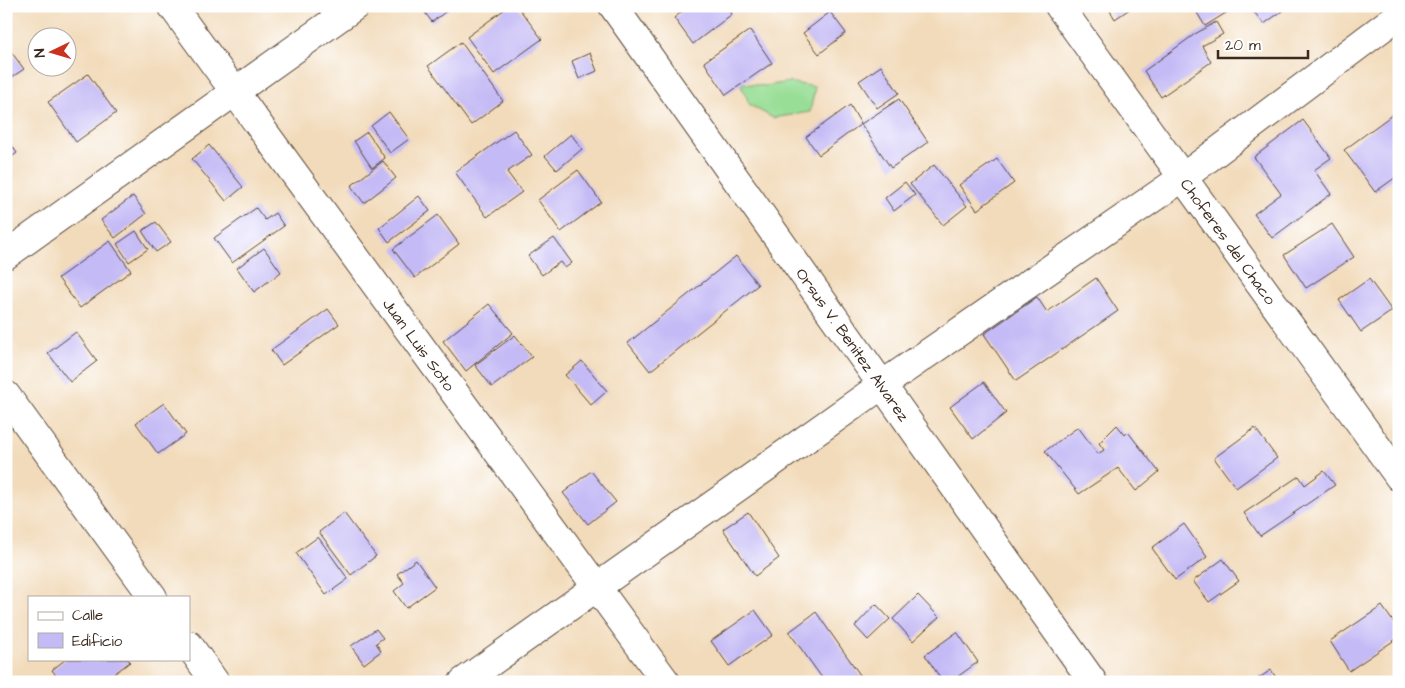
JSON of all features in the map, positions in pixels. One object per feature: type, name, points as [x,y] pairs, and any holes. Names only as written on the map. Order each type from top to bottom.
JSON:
[{"type":"street","name":"Juan Luis Soto","points":[[172,6],[666,682]]},
{"type":"street","points":[[6,255],[355,6]]},
{"type":"street","name":"Orsus V. Benítez Alvarez","points":[[613,6],[1093,682]]},
{"type":"street","name":"Choferes del Chaco","points":[[1059,6],[1399,477]]},
{"type":"street","points":[[463,682],[882,384],[1182,178],[1399,15]]},
{"type":"street","points":[[6,395],[152,596]]},
{"type":"street","points":[[190,646],[215,682]]},
{"type":"green space","points":[[789,82],[815,87],[810,112],[773,118],[750,105],[740,83],[765,86]]},
{"type":"building","points":[[420,6],[453,6],[432,22]]},
{"type":"building","points":[[509,6],[517,6],[542,39],[494,74],[467,37]]},
{"type":"building","points":[[689,6],[727,6],[732,14],[693,44],[674,18]]},
{"type":"building","points":[[1107,6],[1134,6],[1115,19]]},
{"type":"building","points":[[1193,6],[1237,6],[1205,26]]},
{"type":"building","points":[[1249,6],[1289,6],[1264,24]]},
{"type":"building","points":[[830,12],[846,33],[819,54],[803,33]]},
{"type":"building","points":[[1216,22],[1223,34],[1202,46],[1211,62],[1161,97],[1144,71],[1195,34]]},
{"type":"building","points":[[750,30],[772,63],[726,95],[704,62]]},
{"type":"building","points":[[461,42],[503,101],[471,125],[428,66]]},
{"type":"building","points":[[6,45],[24,69],[6,81]]},
{"type":"building","points":[[590,53],[597,71],[579,79],[572,61]]},
{"type":"building","points":[[881,66],[899,93],[877,108],[859,81]]},
{"type":"building","points":[[88,74],[116,113],[76,142],[48,102]]},
{"type":"building","points":[[899,99],[928,142],[891,168],[861,124]]},
{"type":"building","points":[[850,105],[861,124],[819,155],[806,137]]},
{"type":"building","points":[[389,112],[409,139],[390,153],[371,126]]},
{"type":"building","points":[[1396,112],[1399,116],[1399,175],[1375,192],[1344,150]]},
{"type":"building","points":[[1303,120],[1331,158],[1314,170],[1331,194],[1272,238],[1254,214],[1281,194],[1254,157]]},
{"type":"building","points":[[514,130],[532,155],[507,172],[522,192],[487,217],[455,172]]},
{"type":"building","points":[[367,132],[385,158],[372,168],[354,141]]},
{"type":"building","points":[[571,134],[582,149],[557,170],[545,156]]},
{"type":"building","points":[[6,137],[17,153],[6,161]]},
{"type":"building","points":[[209,145],[243,187],[226,201],[192,159]]},
{"type":"building","points":[[997,159],[1014,183],[977,210],[959,185]]},
{"type":"building","points":[[383,161],[396,178],[364,203],[351,186]]},
{"type":"building","points":[[934,165],[967,206],[943,225],[910,184]]},
{"type":"building","points":[[578,170],[601,202],[561,232],[538,200]]},
{"type":"building","points":[[905,182],[915,195],[894,211],[885,198]]},
{"type":"building","points":[[133,196],[146,214],[115,238],[101,220]]},
{"type":"building","points":[[419,196],[430,211],[389,242],[379,228]]},
{"type":"building","points":[[256,208],[265,220],[275,213],[284,226],[232,263],[214,238]]},
{"type":"building","points":[[438,215],[459,244],[415,278],[393,249]]},
{"type":"building","points":[[156,222],[171,242],[156,252],[142,231]]},
{"type":"building","points":[[1332,224],[1354,257],[1306,288],[1284,255]]},
{"type":"building","points":[[136,231],[148,249],[129,262],[117,244]]},
{"type":"building","points":[[554,238],[572,263],[565,268],[560,262],[542,275],[528,256]]},
{"type":"building","points":[[110,241],[131,271],[80,308],[58,278]]},
{"type":"building","points":[[264,248],[281,272],[254,292],[237,268]]},
{"type":"building","points":[[736,256],[758,285],[650,371],[628,343]]},
{"type":"building","points":[[1096,278],[1118,311],[1016,381],[984,334],[1037,297],[1047,312]]},
{"type":"building","points":[[1369,279],[1392,311],[1361,332],[1339,300]]},
{"type":"building","points":[[489,304],[513,333],[466,371],[443,341]]},
{"type":"building","points":[[328,309],[339,324],[282,365],[271,350]]},
{"type":"building","points":[[76,332],[97,361],[70,382],[48,353]]},
{"type":"building","points":[[515,335],[532,357],[492,387],[475,365]]},
{"type":"building","points":[[582,361],[607,391],[591,405],[565,375]]},
{"type":"building","points":[[984,382],[1006,413],[973,439],[950,407]]},
{"type":"building","points":[[164,403],[186,434],[158,454],[136,423]]},
{"type":"building","points":[[1117,425],[1125,435],[1128,432],[1159,472],[1136,491],[1118,468],[1079,494],[1045,451],[1078,427],[1098,454],[1104,450],[1099,443]]},
{"type":"building","points":[[1255,428],[1277,458],[1236,488],[1214,458]]},
{"type":"building","points":[[591,471],[616,502],[588,524],[563,493]]},
{"type":"building","points":[[1324,471],[1335,485],[1260,536],[1244,513],[1299,476],[1305,485]]},
{"type":"building","points":[[748,512],[779,558],[755,576],[723,529]]},
{"type":"building","points":[[344,513],[376,556],[351,575],[319,532]]},
{"type":"building","points":[[1184,524],[1207,557],[1175,580],[1152,548]]},
{"type":"building","points":[[318,537],[348,579],[326,595],[296,553]]},
{"type":"building","points":[[1223,559],[1239,581],[1209,602],[1193,581]]},
{"type":"building","points":[[416,560],[435,587],[406,608],[394,591],[404,583],[397,574]]},
{"type":"building","points":[[918,595],[939,617],[913,641],[893,619]]},
{"type":"building","points":[[876,604],[890,619],[868,640],[855,626]]},
{"type":"building","points":[[1382,606],[1399,630],[1399,637],[1349,671],[1330,641]]},
{"type":"building","points":[[755,610],[773,635],[729,666],[711,641]]},
{"type":"building","points":[[816,612],[865,682],[825,682],[789,632]]},
{"type":"building","points":[[376,629],[383,638],[376,643],[381,651],[364,664],[351,646]]},
{"type":"building","points":[[957,632],[978,662],[950,682],[943,682],[925,655]]},
{"type":"building","points":[[65,660],[129,660],[130,662],[103,682],[61,682],[52,670]]},
{"type":"building","points":[[1271,670],[1279,682],[1253,682]]}]
